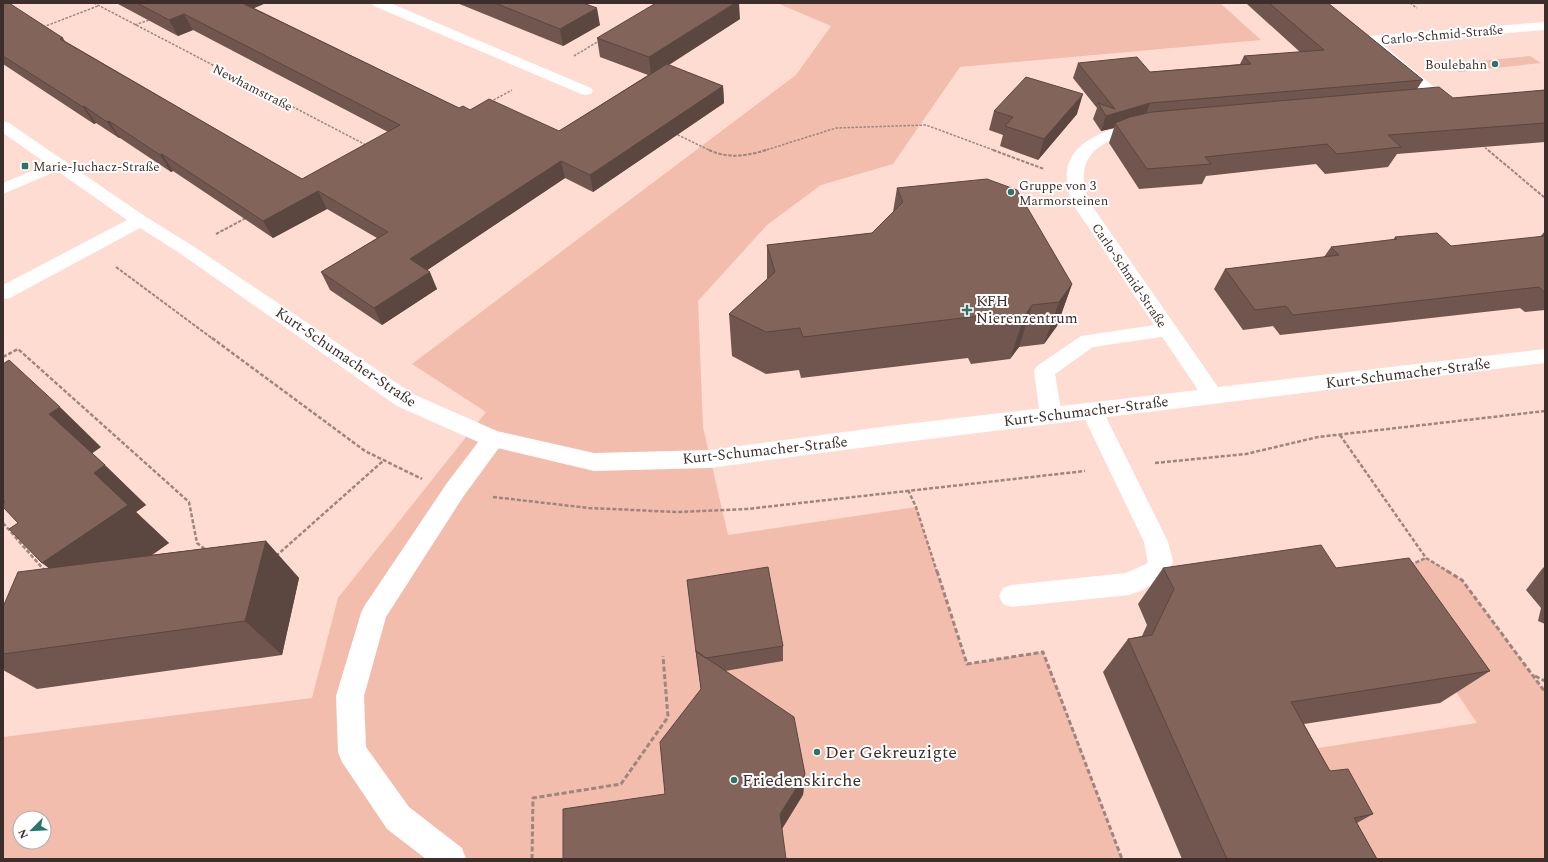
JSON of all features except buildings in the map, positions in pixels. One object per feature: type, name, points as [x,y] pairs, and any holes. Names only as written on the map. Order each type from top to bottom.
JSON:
[{"type":"street","points":[[379,3],[586,91]]},
{"type":"street","name":"Carlo-Schmid-Straße","points":[[1422,102],[1449,100],[1409,73],[1369,40],[1542,28]]},
{"type":"street","name":"Carlo-Schmid-Straße","points":[[1160,123],[1144,125],[1112,133],[1090,145],[1076,161],[1075,180],[1081,203],[1214,396]]},
{"type":"street","name":"Kurt-Schumacher-Straße","points":[[3,126],[60,164],[140,221],[187,250],[405,400],[493,439],[594,462],[710,459],[1545,356]]},
{"type":"street","points":[[3,189],[60,164]]},
{"type":"street","points":[[3,293],[140,221]]},
{"type":"street","points":[[1051,416],[1044,371],[1088,341],[1168,330]]},
{"type":"street","points":[[1012,596],[1129,584],[1158,570],[1161,561],[1156,542],[1118,468],[1092,411]]},
{"type":"street","points":[[451,859],[398,818],[352,752],[350,696],[374,613],[455,490],[493,439]]},
{"type":"path","name":"Newhamstraße","points":[[94,3],[370,148]]},
{"type":"path","points":[[790,3],[828,3]]},
{"type":"path","points":[[40,28],[98,6]]},
{"type":"path","points":[[135,25],[153,18]]},
{"type":"path","points":[[489,103],[604,38]]},
{"type":"path","points":[[1409,73],[1454,69],[1444,62],[1452,61]]},
{"type":"path","points":[[671,132],[719,155],[748,156],[836,128],[926,125],[1075,180]]},
{"type":"path","points":[[1481,144],[1545,198]]},
{"type":"path","points":[[187,250],[250,216]]},
{"type":"path","points":[[3,357],[18,349],[189,502],[197,543],[209,553]]},
{"type":"path","points":[[1340,435],[1426,558],[1462,580],[1545,692]]},
{"type":"path","points":[[272,559],[384,461]]},
{"type":"path","points":[[908,490],[916,508],[967,664],[1043,652],[1122,859]]},
{"type":"path","points":[[3,523],[50,577]]},
{"type":"path","points":[[1406,566],[1426,558]]},
{"type":"path","points":[[532,859],[533,798],[621,784],[668,717],[663,656]]},
{"type":"path","points":[[1533,675],[1545,681]]},
{"type":"shaded area","points":[[777,3],[1220,3],[1261,40],[960,67],[893,164],[821,185],[767,225],[698,301],[703,427],[728,535],[916,507],[967,664],[1043,652],[1122,859],[3,859],[3,737],[312,698],[338,598],[486,412],[412,364],[796,75],[831,26]]},
{"type":"shaded area","name":"Boulebahn","points":[[1530,56],[1541,63],[1459,72],[1449,64]]},
{"type":"shaded area","points":[[1426,558],[1462,580],[1545,692],[1545,859],[1369,859],[1312,749],[1477,723],[1379,578]]},
{"type":"place","name":"Boulebahn","points":[[1495,64]]},
{"type":"place","name":"Marie-Juchacz-Straße","points":[[25,166]]},
{"type":"place","name":"Gruppe von 3 Marmorsteinen","points":[[1011,192]]},
{"type":"place","name":"KFH Nierenzentrum","points":[[967,310]]},
{"type":"place","name":"Der Gekreuzigte","points":[[817,752]]},
{"type":"place","name":"Friedenskirche","points":[[734,780]]}]
